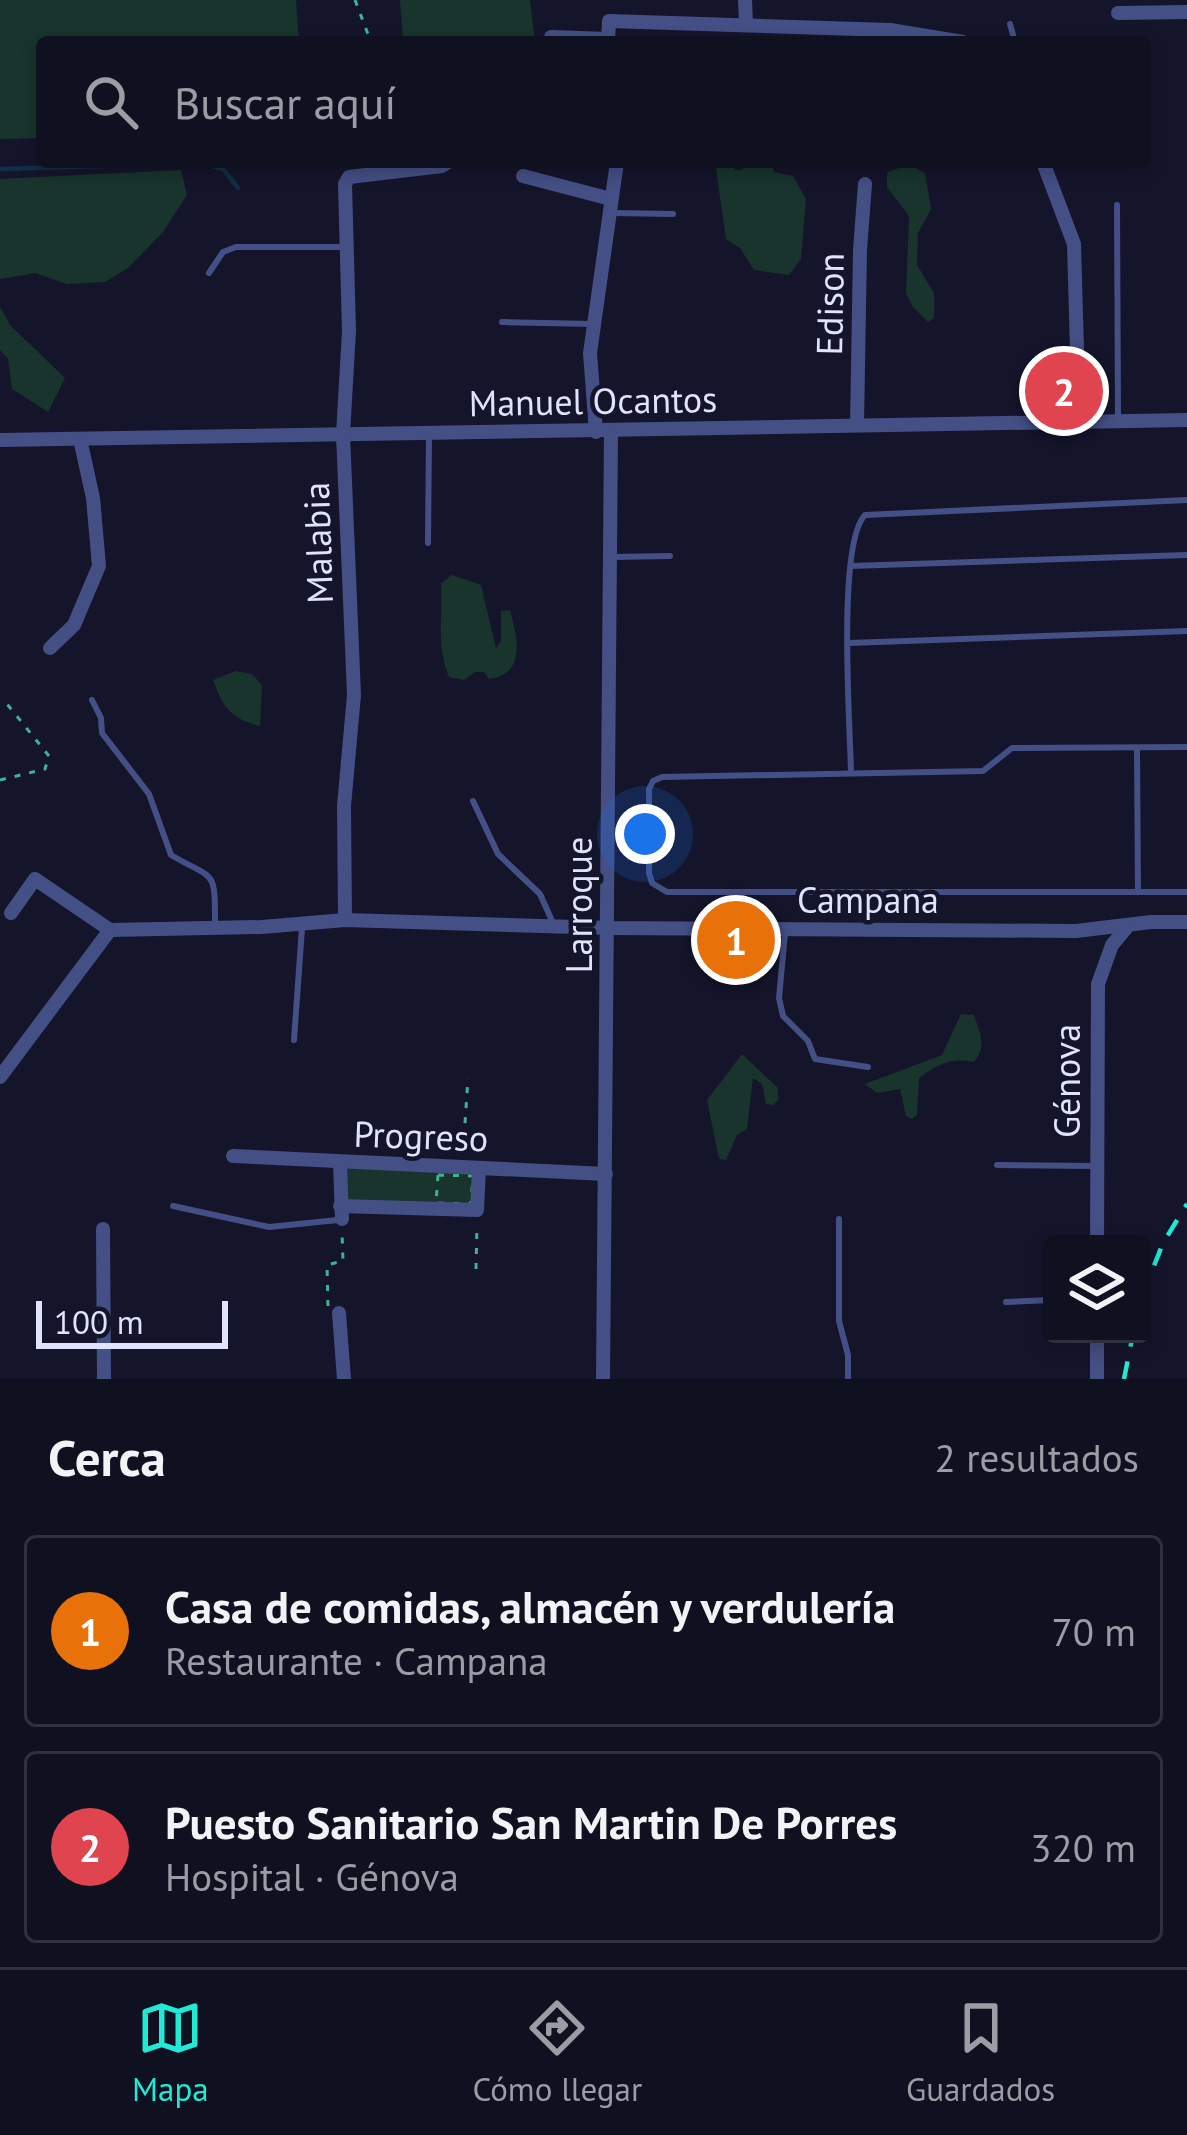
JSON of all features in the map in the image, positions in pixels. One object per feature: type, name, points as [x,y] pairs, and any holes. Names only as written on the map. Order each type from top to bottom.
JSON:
[{"type":"street","points":[[745,0],[746,24]]},
{"type":"street","points":[[1118,13],[1187,12]]},
{"type":"street","points":[[608,36],[609,21],[890,30],[926,36]]},
{"type":"street","name":"Larroque","points":[[603,1379],[611,557],[604,432],[590,353],[616,168]]},
{"type":"street","points":[[1045,168],[1074,244],[1079,421]]},
{"type":"street","name":"Malabia","points":[[345,920],[344,806],[354,695],[343,434],[349,331],[345,184],[363,169]]},
{"type":"street","points":[[523,176],[610,206]]},
{"type":"street","name":"Edison","points":[[857,424],[865,184]]},
{"type":"street","name":"Manuel Ocantos","points":[[0,440],[1187,420]]},
{"type":"street","points":[[50,648],[74,625],[99,566],[93,498],[80,439]]},
{"type":"street","points":[[0,1077],[110,930],[35,879],[11,914]]},
{"type":"street","name":"Campana","points":[[110,930],[345,920],[609,928],[1076,932],[1187,922]]},
{"type":"street","name":"Génova","points":[[1096,1235],[1098,984],[1112,945],[1127,927]]},
{"type":"street","name":"Progreso","points":[[233,1156],[606,1174]]},
{"type":"street","points":[[340,1163],[341,1213],[474,1207],[479,1168]]},
{"type":"street","points":[[103,1229],[104,1379]]},
{"type":"street","points":[[339,1313],[344,1379]]},
{"type":"street","points":[[1097,1343],[1097,1379]]},
{"type":"lane","points":[[1010,24],[1014,36]]},
{"type":"lane","points":[[1117,205],[1118,421]]},
{"type":"lane","points":[[610,206],[674,214]]},
{"type":"lane","points":[[209,272],[223,252],[236,247],[346,247]]},
{"type":"lane","points":[[502,322],[596,324]]},
{"type":"lane","points":[[428,543],[429,434]]},
{"type":"lane","points":[[851,774],[851,566],[856,524],[869,512],[1187,500]]},
{"type":"lane","points":[[851,566],[1187,555]]},
{"type":"lane","points":[[611,557],[670,556]]},
{"type":"lane","points":[[848,643],[1187,631]]},
{"type":"lane","points":[[92,700],[102,733],[149,794],[171,855],[212,878],[214,928]]},
{"type":"lane","points":[[1187,747],[1012,748],[983,771],[662,777],[649,789],[652,883],[667,892],[1187,892]]},
{"type":"lane","points":[[1137,748],[1138,892]]},
{"type":"lane","points":[[473,801],[498,854],[540,894],[554,927]]},
{"type":"lane","points":[[294,1040],[302,924]]},
{"type":"lane","points":[[785,930],[779,998],[783,1016],[808,1041],[815,1059],[868,1067]]},
{"type":"lane","points":[[998,1166],[1096,1166]]},
{"type":"lane","points":[[173,1206],[269,1227],[341,1213]]},
{"type":"lane","points":[[839,1220],[839,1321],[848,1354],[848,1379]]},
{"type":"lane","points":[[1006,1302],[1043,1300]]},
{"type":"path","points":[[355,0],[368,36]]},
{"type":"path","points":[[0,780],[45,769],[49,756],[3,699]]},
{"type":"path","points":[[462,1167],[468,1078]]},
{"type":"path","points":[[474,1207],[436,1203],[438,1175],[472,1177],[474,1207],[476,1269]]},
{"type":"path","points":[[339,1313],[328,1307],[327,1265],[343,1261],[341,1213]]},
{"type":"green space","points":[[0,0],[296,0],[299,36],[36,36],[36,138],[0,139]]},
{"type":"green space","points":[[400,0],[530,0],[534,36],[403,36]]},
{"type":"green space","points":[[716,168],[773,168],[793,176],[806,199],[801,259],[789,275],[754,270],[740,248],[726,239]]},
{"type":"green space","points":[[916,168],[925,173],[931,209],[918,233],[917,265],[934,293],[934,318],[928,322],[906,293],[909,216],[887,187],[887,173]]},
{"type":"green space","points":[[181,170],[187,195],[163,232],[128,268],[105,282],[67,284],[35,273],[0,279],[0,179]]},
{"type":"green space","points":[[0,307],[10,325],[65,378],[48,412],[12,389],[8,359],[0,350]]},
{"type":"green space","points":[[452,575],[481,585],[496,648],[501,641],[501,611],[510,610],[516,653],[501,676],[489,679],[484,672],[475,672],[464,680],[449,677],[441,643],[441,583]]},
{"type":"green space","points":[[236,671],[252,674],[262,685],[260,726],[235,716],[217,690],[213,680]]},
{"type":"green space","points":[[961,1014],[974,1015],[981,1039],[978,1056],[974,1062],[945,1063],[919,1078],[917,1115],[912,1119],[906,1116],[900,1089],[877,1093],[865,1084],[942,1055]]},
{"type":"green space","points":[[742,1054],[778,1088],[778,1100],[766,1104],[762,1084],[753,1078],[747,1129],[737,1135],[726,1160],[719,1159],[707,1100]]},
{"type":"green space","points":[[346,1168],[475,1173],[474,1207],[345,1203]]},
{"type":"waterway","points":[[0,169],[36,168]]},
{"type":"waterway","points":[[220,168],[238,188]]},
{"type":"railway","points":[[1151,1273],[1187,1204]]},
{"type":"railway","points":[[1124,1379],[1131,1343]]},
{"type":"place","name":"Puesto Sanitario San Martin De Porres","points":[[1064,391]]},
{"type":"place","name":"Casa de comidas, almacén y verdulería","points":[[736,940]]}]
